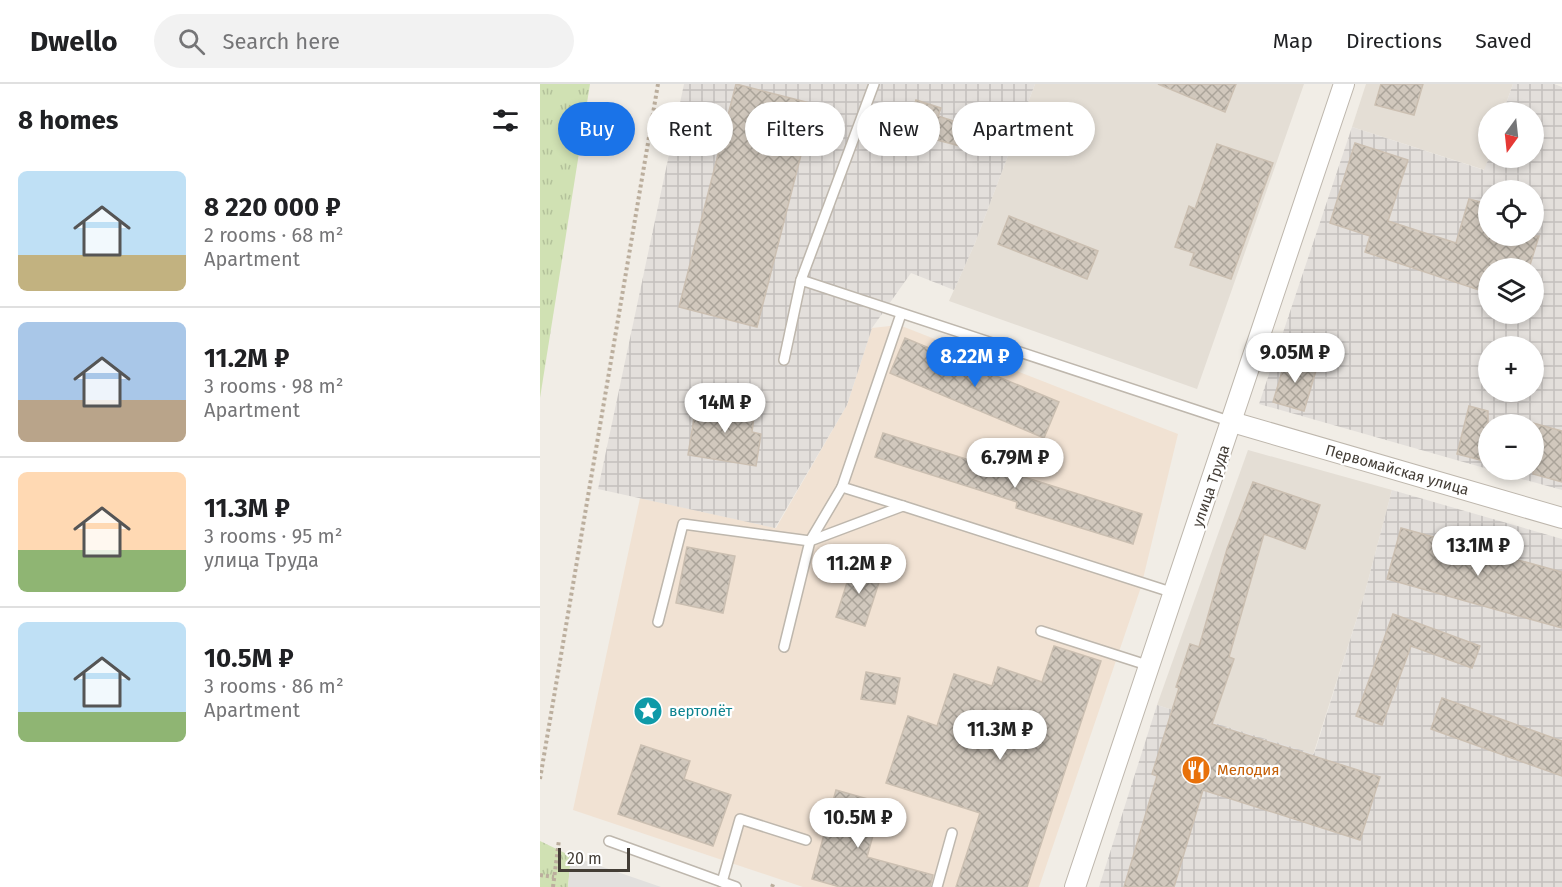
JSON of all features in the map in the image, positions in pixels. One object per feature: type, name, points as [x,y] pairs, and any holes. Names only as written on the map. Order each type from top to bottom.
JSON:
[{"type":"street","name":"улица Труда","points":[[1075,887],[1344,84]]},
{"type":"street","name":"Первомайская улица","points":[[1232,422],[1562,518]]},
{"type":"lane","points":[[784,360],[801,280],[874,84]]},
{"type":"lane","points":[[801,280],[1232,422]]},
{"type":"lane","points":[[784,647],[810,542],[842,487],[901,314]]},
{"type":"lane","points":[[842,487],[1174,593]]},
{"type":"lane","points":[[658,622],[682,524],[810,542],[903,506]]},
{"type":"lane","points":[[1041,631],[1150,666]]},
{"type":"lane","points":[[722,882],[740,819],[806,840]]},
{"type":"lane","points":[[937,887],[952,832]]},
{"type":"lane","points":[[609,841],[736,887]]},
{"type":"path","points":[[540,779],[658,84]]},
{"type":"path","points":[[553,887],[559,840]]},
{"type":"path","points":[[540,875],[554,877]]},
{"type":"path","points":[[772,887],[774,882]]},
{"type":"shaded area","points":[[684,84],[1035,84],[1028,102],[952,102],[952,156],[1008,156],[975,243],[954,290],[911,273],[872,328],[847,405],[775,528],[598,489],[669,156],[733,156],[733,102],[680,102]]},
{"type":"shaded area","points":[[1035,84],[1304,84],[1197,389],[949,301],[975,243],[1008,156],[1095,156],[1095,102],[1028,102]]},
{"type":"shaded area","points":[[1366,84],[1513,84],[1507,102],[1478,102],[1478,168],[1352,127]]},
{"type":"shaded area","points":[[1513,84],[1554,84],[1562,87],[1562,490],[1526,480],[1544,480],[1544,414],[1478,414],[1478,466],[1259,404],[1352,127],[1484,170],[1485,168],[1544,168],[1544,102],[1507,102]]},
{"type":"shaded area","points":[[899,325],[1178,434],[1141,587],[1039,887],[803,887],[573,810],[640,498],[776,528],[847,405],[872,328]]},
{"type":"shaded area","points":[[1248,450],[1392,490],[1364,596],[1313,755],[1157,705]]},
{"type":"shaded area","points":[[1392,490],[1562,539],[1562,887],[1099,887],[1157,705],[1314,754],[1364,596]]},
{"type":"shaded area","points":[[571,856],[661,887],[568,887]]},
{"type":"green space","points":[[540,84],[590,84],[587,102],[558,102],[558,156],[579,156],[540,398]]},
{"type":"green space","points":[[540,841],[571,856],[568,887],[540,887]]},
{"type":"building","points":[[736,84],[806,102],[745,102],[745,156],[801,156],[757,327],[679,307],[718,156],[733,156],[731,102]]},
{"type":"building","points":[[1158,84],[1236,84],[1225,112]]},
{"type":"building","points":[[1381,84],[1423,84],[1414,115],[1375,105]]},
{"type":"building","points":[[940,117],[952,121],[952,144],[940,141]]},
{"type":"building","points":[[1355,143],[1408,160],[1388,221],[1456,243],[1469,199],[1478,201],[1478,246],[1536,246],[1532,258],[1478,258],[1478,290],[1365,252],[1370,236],[1330,223]]},
{"type":"building","points":[[1217,144],[1273,163],[1231,279],[1190,265],[1194,253],[1175,247],[1189,206],[1195,209]]},
{"type":"building","points":[[1009,216],[1098,251],[1087,279],[998,244]]},
{"type":"building","points":[[905,338],[1059,402],[1044,438],[890,373]]},
{"type":"building","points":[[1286,358],[1317,367],[1304,411],[1273,402]]},
{"type":"building","points":[[697,400],[755,409],[752,432],[761,434],[756,466],[688,455]]},
{"type":"building","points":[[1469,406],[1488,411],[1488,414],[1478,414],[1478,459],[1457,454]]},
{"type":"building","points":[[1544,426],[1562,431],[1562,482],[1544,477]]},
{"type":"building","points":[[883,433],[1142,514],[1133,544],[1016,508],[1017,502],[875,457]]},
{"type":"building","points":[[1253,482],[1320,505],[1305,549],[1264,534],[1229,657],[1234,659],[1212,724],[1380,777],[1360,840],[1203,790],[1174,887],[1124,887],[1157,776],[1152,774],[1179,688],[1176,687],[1190,644],[1199,647],[1227,549]]},
{"type":"building","points":[[1401,528],[1562,572],[1562,628],[1387,579]]},
{"type":"building","points":[[687,547],[735,556],[723,613],[676,603]]},
{"type":"building","points":[[853,564],[882,573],[865,626],[836,617]]},
{"type":"building","points":[[1393,614],[1480,646],[1472,668],[1411,646],[1382,725],[1356,716]]},
{"type":"building","points":[[1054,646],[1101,661],[1027,887],[956,887],[980,813],[886,783],[908,716],[937,726],[954,674],[992,686],[998,667],[1042,682]]},
{"type":"building","points":[[866,672],[900,678],[895,704],[861,699]]},
{"type":"building","points":[[1442,698],[1562,741],[1562,776],[1431,729]]},
{"type":"building","points":[[641,745],[690,761],[684,779],[731,795],[713,846],[618,814]]},
{"type":"building","points":[[836,790],[882,803],[867,857],[933,875],[930,887],[840,887],[812,879]]},
{"type":"place","name":"вертолёт","points":[[648,711]]},
{"type":"place","name":"Мелодия","points":[[1196,770]]}]
